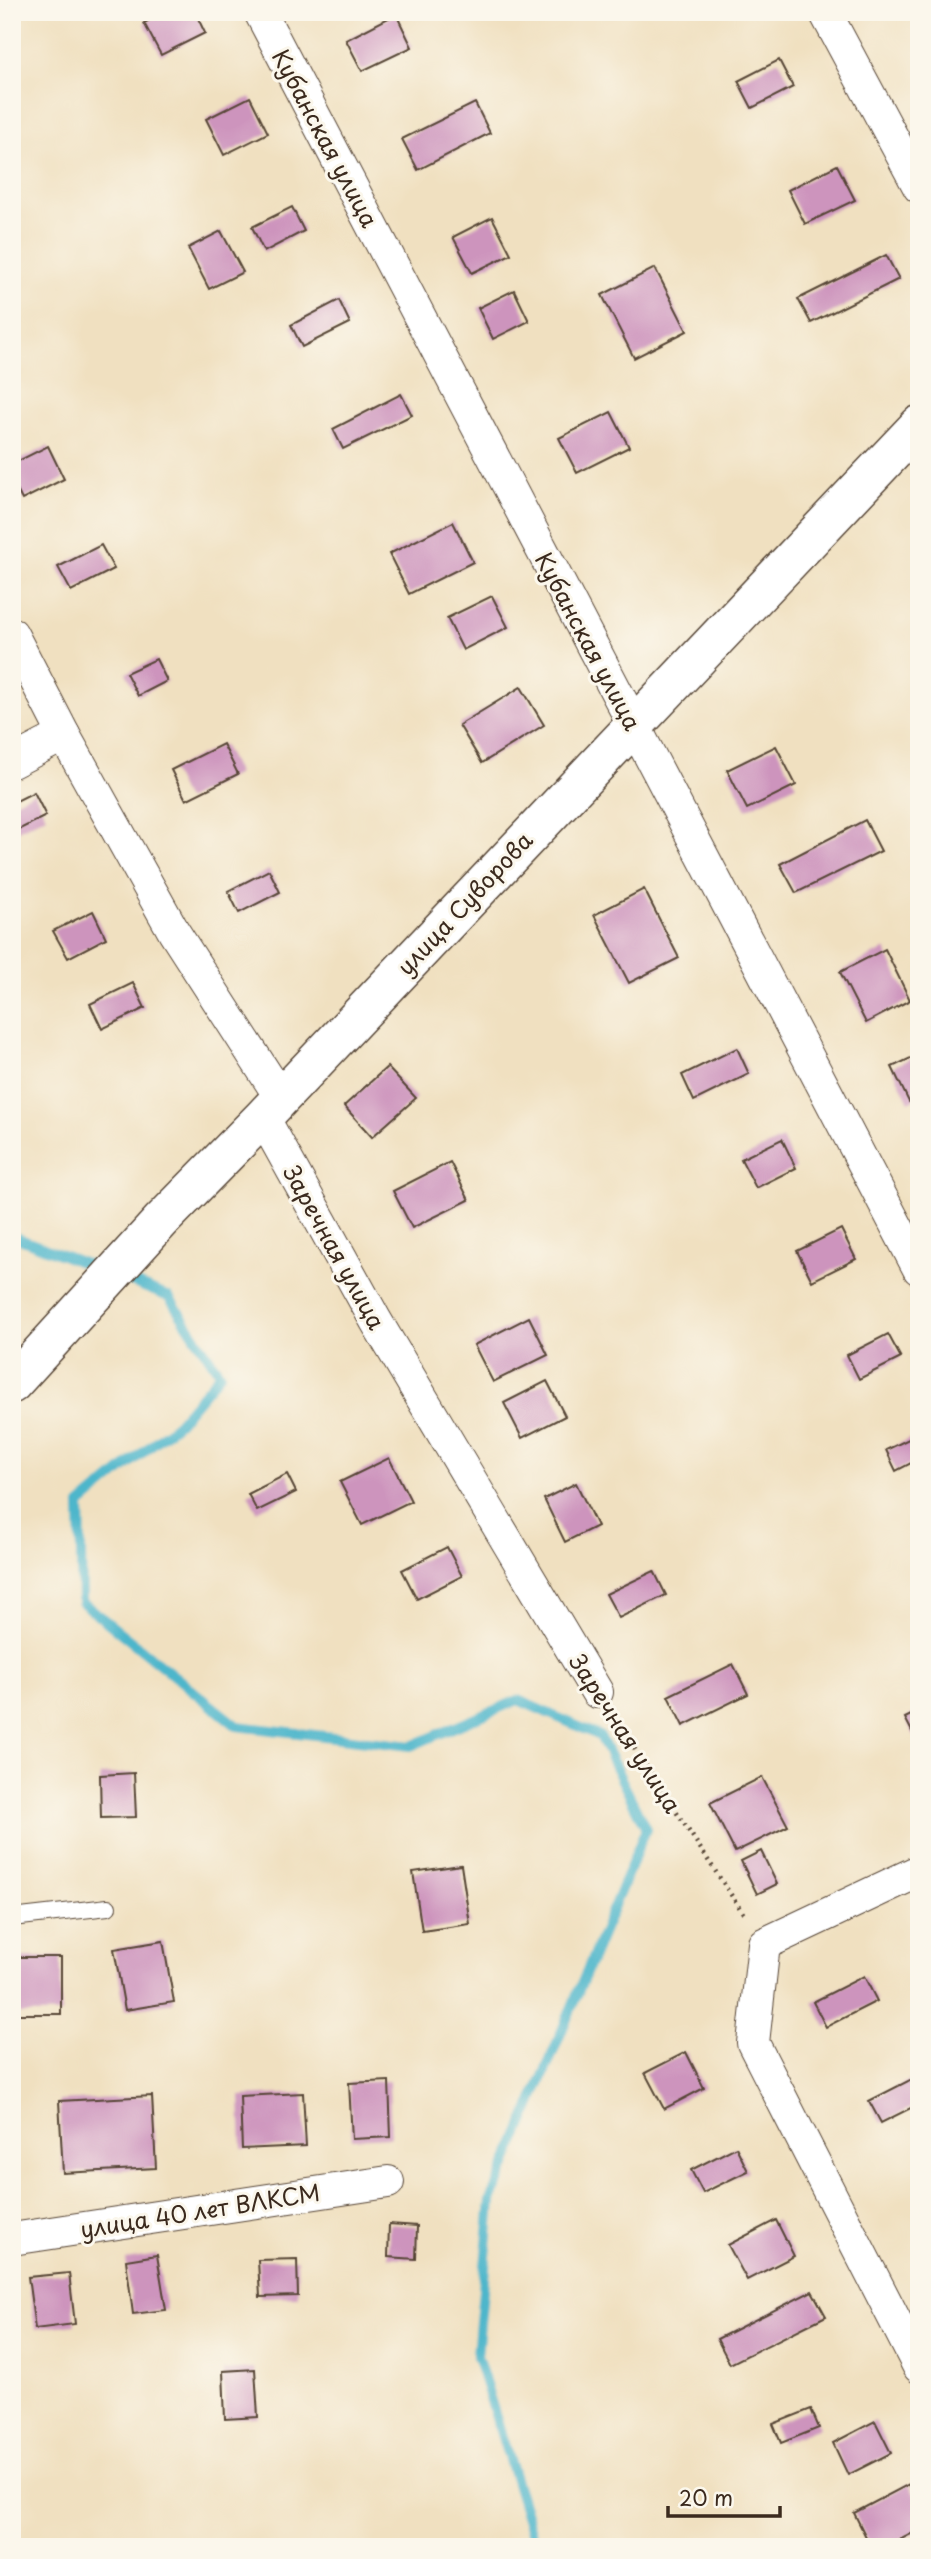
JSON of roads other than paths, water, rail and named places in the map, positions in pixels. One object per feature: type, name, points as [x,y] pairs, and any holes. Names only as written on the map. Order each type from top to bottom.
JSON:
[{"type":"street","name":"Кубанская улица","points":[[260,12],[919,1269]]},
{"type":"street","points":[[825,12],[919,187]]},
{"type":"street","name":"улица Суворова","points":[[12,1384],[161,1221],[272,1108],[919,425]]},
{"type":"street","name":"Заречная улица","points":[[12,634],[64,735],[272,1108],[376,1321],[597,1692]]},
{"type":"street","points":[[12,762],[64,735]]},
{"type":"street","points":[[919,1871],[764,1944],[753,2043],[919,2367]]},
{"type":"street","name":"улица 40 лет ВЛКСМ","points":[[12,2239],[388,2182]]},
{"type":"lane","points":[[12,1918],[108,1907]]},
{"type":"waterway","points":[[12,1236],[104,1271]]},
{"type":"waterway","points":[[119,1277],[169,1297],[220,1374],[178,1423],[80,1505],[82,1602],[237,1726],[411,1746],[518,1700],[600,1736],[646,1829],[491,2201],[477,2356],[536,2547]]}]
